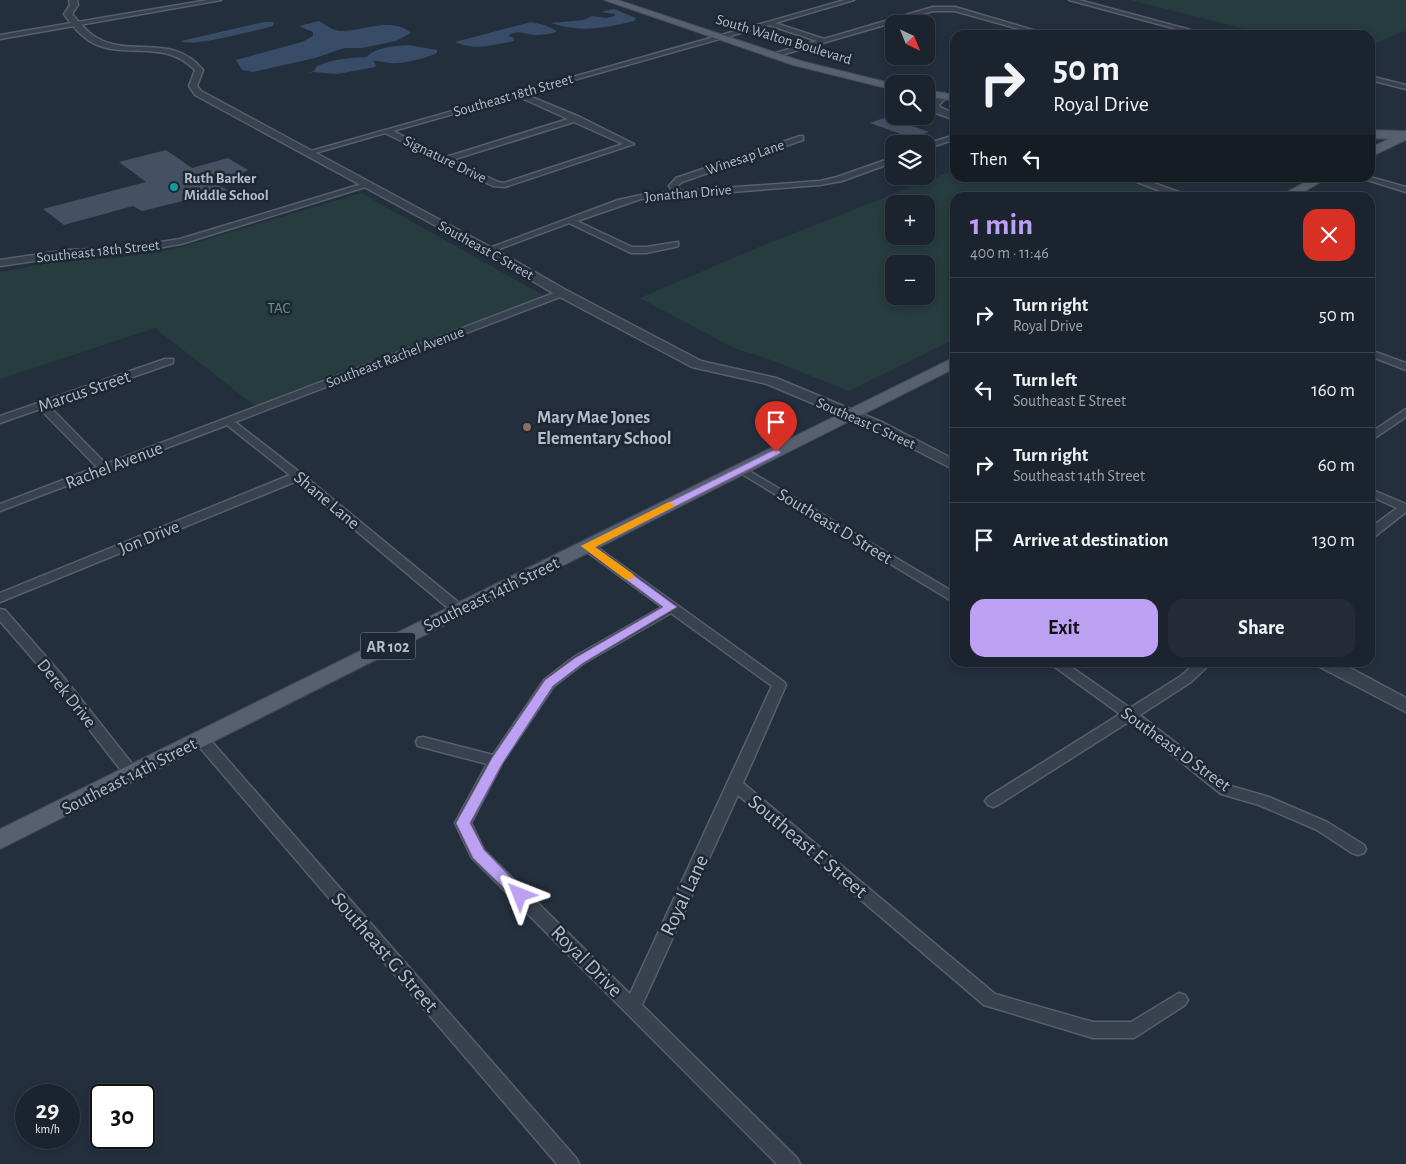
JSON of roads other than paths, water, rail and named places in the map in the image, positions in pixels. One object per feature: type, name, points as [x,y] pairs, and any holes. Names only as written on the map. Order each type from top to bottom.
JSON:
[{"type":"main road","name":"South Walton Boulevard","points":[[609,0],[829,72],[885,85]]},
{"type":"main road","points":[[935,97],[950,105]]},
{"type":"main road","points":[[1375,134],[1405,136]]},
{"type":"main road","points":[[1375,148],[1405,136]]},
{"type":"main road","points":[[1294,192],[1314,182]]},
{"type":"main road","name":"Southeast 14th Street","points":[[0,840],[950,365]]},
{"type":"street","points":[[73,0],[74,5],[68,14],[76,24]]},
{"type":"street","points":[[0,37],[218,0]]},
{"type":"street","name":"Southeast 18th Street","points":[[308,153],[851,0]]},
{"type":"street","points":[[1072,0],[1187,30]]},
{"type":"street","points":[[774,55],[928,9],[937,8],[955,9],[1028,30]]},
{"type":"street","points":[[768,23],[822,40]]},
{"type":"street","name":"Southeast C Street","points":[[76,24],[99,42],[118,47],[158,49],[187,57],[198,70],[193,86],[198,93],[488,250],[562,293],[698,364],[771,381],[879,426],[950,463]]},
{"type":"street","points":[[1375,79],[1406,87]]},
{"type":"street","points":[[517,94],[577,119]]},
{"type":"street","points":[[938,111],[934,104],[950,106]]},
{"type":"street","points":[[935,110],[938,111],[950,107]]},
{"type":"street","points":[[447,159],[577,119]]},
{"type":"street","name":"Signature Drive","points":[[386,131],[496,184],[506,185],[630,144],[577,119]]},
{"type":"street","name":"Winesap Lane","points":[[680,194],[673,186],[679,180],[800,138]]},
{"type":"street","points":[[935,144],[950,139]]},
{"type":"street","name":"Jonathan Drive","points":[[488,250],[621,202],[641,197],[820,183],[839,179],[885,162]]},
{"type":"street","points":[[1375,181],[1406,190]]},
{"type":"street","points":[[1144,182],[1173,192]]},
{"type":"street","name":"Southeast 18th Street","points":[[0,263],[68,253],[122,251],[181,241],[368,185]]},
{"type":"street","points":[[571,221],[631,250],[646,250],[675,244]]},
{"type":"street","name":"Southeast Rachel Avenue","points":[[228,421],[562,293]]},
{"type":"street","points":[[1375,355],[1406,366]]},
{"type":"street","name":"Marcus Street","points":[[0,420],[169,361]]},
{"type":"street","points":[[42,405],[104,468]]},
{"type":"street","points":[[1375,434],[1406,412]]},
{"type":"street","name":"Rachel Avenue","points":[[0,508],[228,421]]},
{"type":"street","name":"Shane Lane","points":[[228,421],[298,476],[459,610]]},
{"type":"street","name":"Southeast D Street","points":[[740,469],[950,596]]},
{"type":"street","name":"Jon Drive","points":[[0,598],[298,476]]},
{"type":"street","points":[[1375,494],[1405,508],[1375,530]]},
{"type":"street","name":"Southeast E Street","points":[[587,546],[779,685],[736,784],[990,1000],[1093,1030],[1134,1030],[1178,1000]]},
{"type":"street","name":"Royal Drive","points":[[671,607],[579,660],[549,683],[496,761],[463,823],[478,854],[790,1164]]},
{"type":"street","name":"Derek Drive","points":[[0,613],[56,678],[132,774]]},
{"type":"street","name":"Southeast D Street","points":[[1061,667],[1130,714],[1226,790],[1264,802],[1322,826],[1358,849]]},
{"type":"street","points":[[993,801],[1186,679],[1200,667]]},
{"type":"street","points":[[1333,667],[1406,706]]},
{"type":"street","name":"Southeast G Street","points":[[201,739],[569,1164]]},
{"type":"street","points":[[423,742],[496,761]]},
{"type":"street","name":"Royal Lane","points":[[632,1006],[736,784]]},
{"type":"water","points":[[614,9],[636,18],[634,21],[624,24],[582,29],[551,23],[584,20],[592,16],[606,18],[615,16],[614,14],[601,12]]},
{"type":"water","points":[[319,21],[338,31],[386,25],[404,28],[411,33],[396,41],[362,48],[344,48],[315,58],[253,72],[242,70],[236,60],[302,42],[313,36],[313,32],[299,26]]},
{"type":"water","points":[[264,22],[274,22],[273,26],[225,38],[187,43],[181,41]]},
{"type":"water","points":[[531,22],[545,25],[557,31],[539,35],[515,32],[508,36],[514,38],[514,41],[477,47],[455,42]]},
{"type":"water","points":[[408,45],[437,50],[437,53],[401,63],[373,61],[376,65],[375,67],[337,74],[313,72],[305,74],[314,71],[317,66],[329,62],[347,58],[367,57],[380,49]]},
{"type":"place","name":"Ruth Barker Middle School","points":[[174,187]]},
{"type":"place","name":"Mary Mae Jones Elementary School","points":[[527,427]]},
{"type":"park label","name":"TAC","points":[[279,308]]}]
